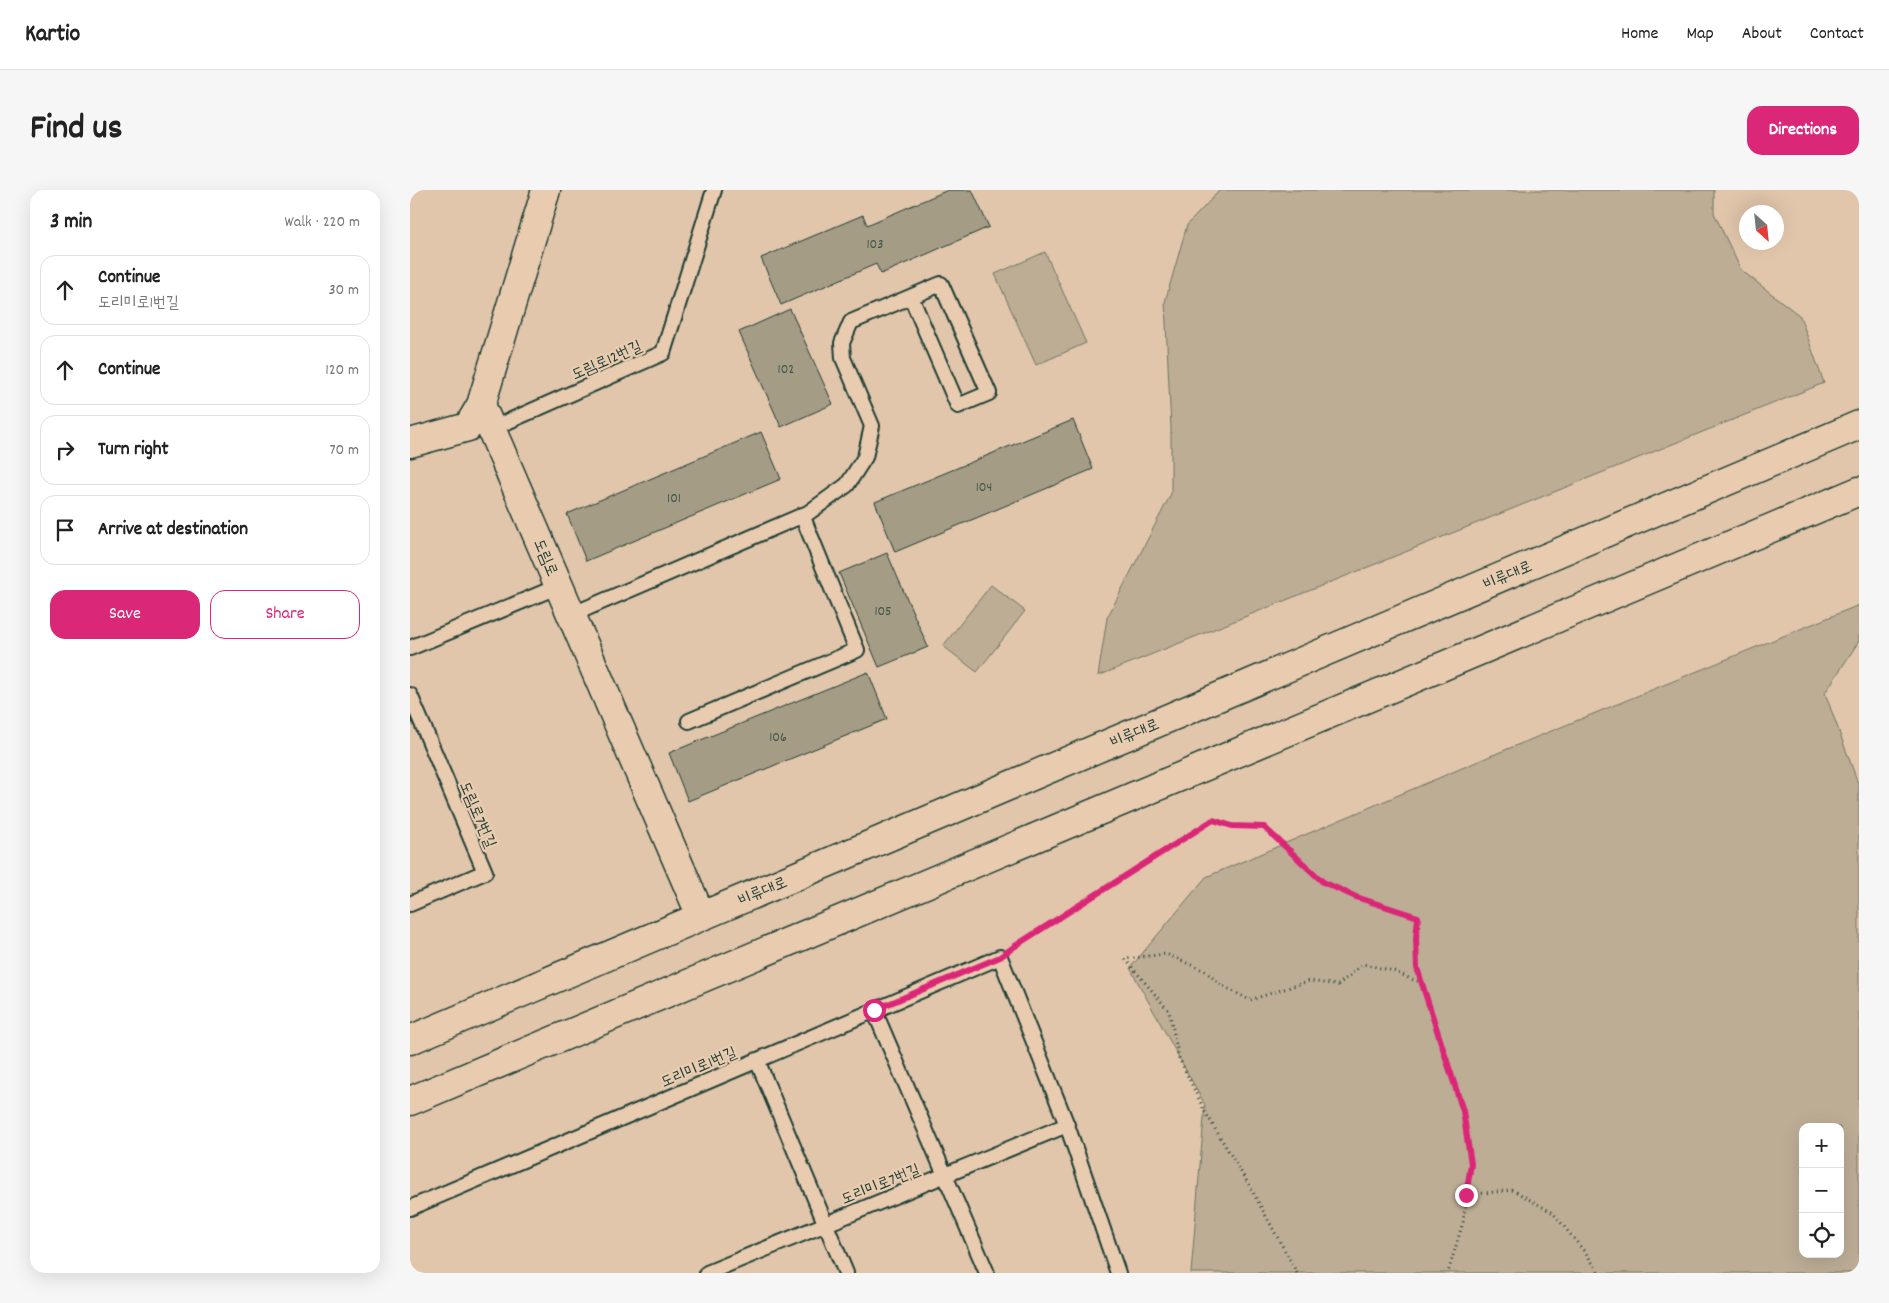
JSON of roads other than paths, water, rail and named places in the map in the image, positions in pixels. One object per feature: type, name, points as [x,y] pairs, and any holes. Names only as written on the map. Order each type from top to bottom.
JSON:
[{"type":"main road","points":[[410,443],[468,427],[481,405],[546,190]]},
{"type":"main road","name":"도림로","points":[[481,405],[701,916]]},
{"type":"main road","name":"비류대로","points":[[410,1040],[1859,425]]},
{"type":"main road","points":[[410,1101],[1859,491]]},
{"type":"lane","name":"도림로12번길","points":[[491,429],[662,352],[714,190]]},
{"type":"lane","points":[[571,615],[764,538],[847,485],[865,457],[872,426],[843,358],[842,343],[851,322],[941,284],[989,393],[958,406],[911,297]]},
{"type":"lane","points":[[689,721],[857,650],[802,515]]},
{"type":"lane","points":[[410,648],[559,586]]},
{"type":"lane","name":"도림로7번길","points":[[410,695],[484,872],[410,904]]},
{"type":"lane","name":"도리미로1번길","points":[[410,1208],[1000,957],[1067,1126]]},
{"type":"lane","points":[[874,1010],[986,1273]]},
{"type":"lane","points":[[757,1060],[846,1273]]},
{"type":"lane","points":[[1067,1126],[1118,1273]]},
{"type":"lane","name":"도리미로7번길","points":[[706,1273],[1067,1126]]}]
